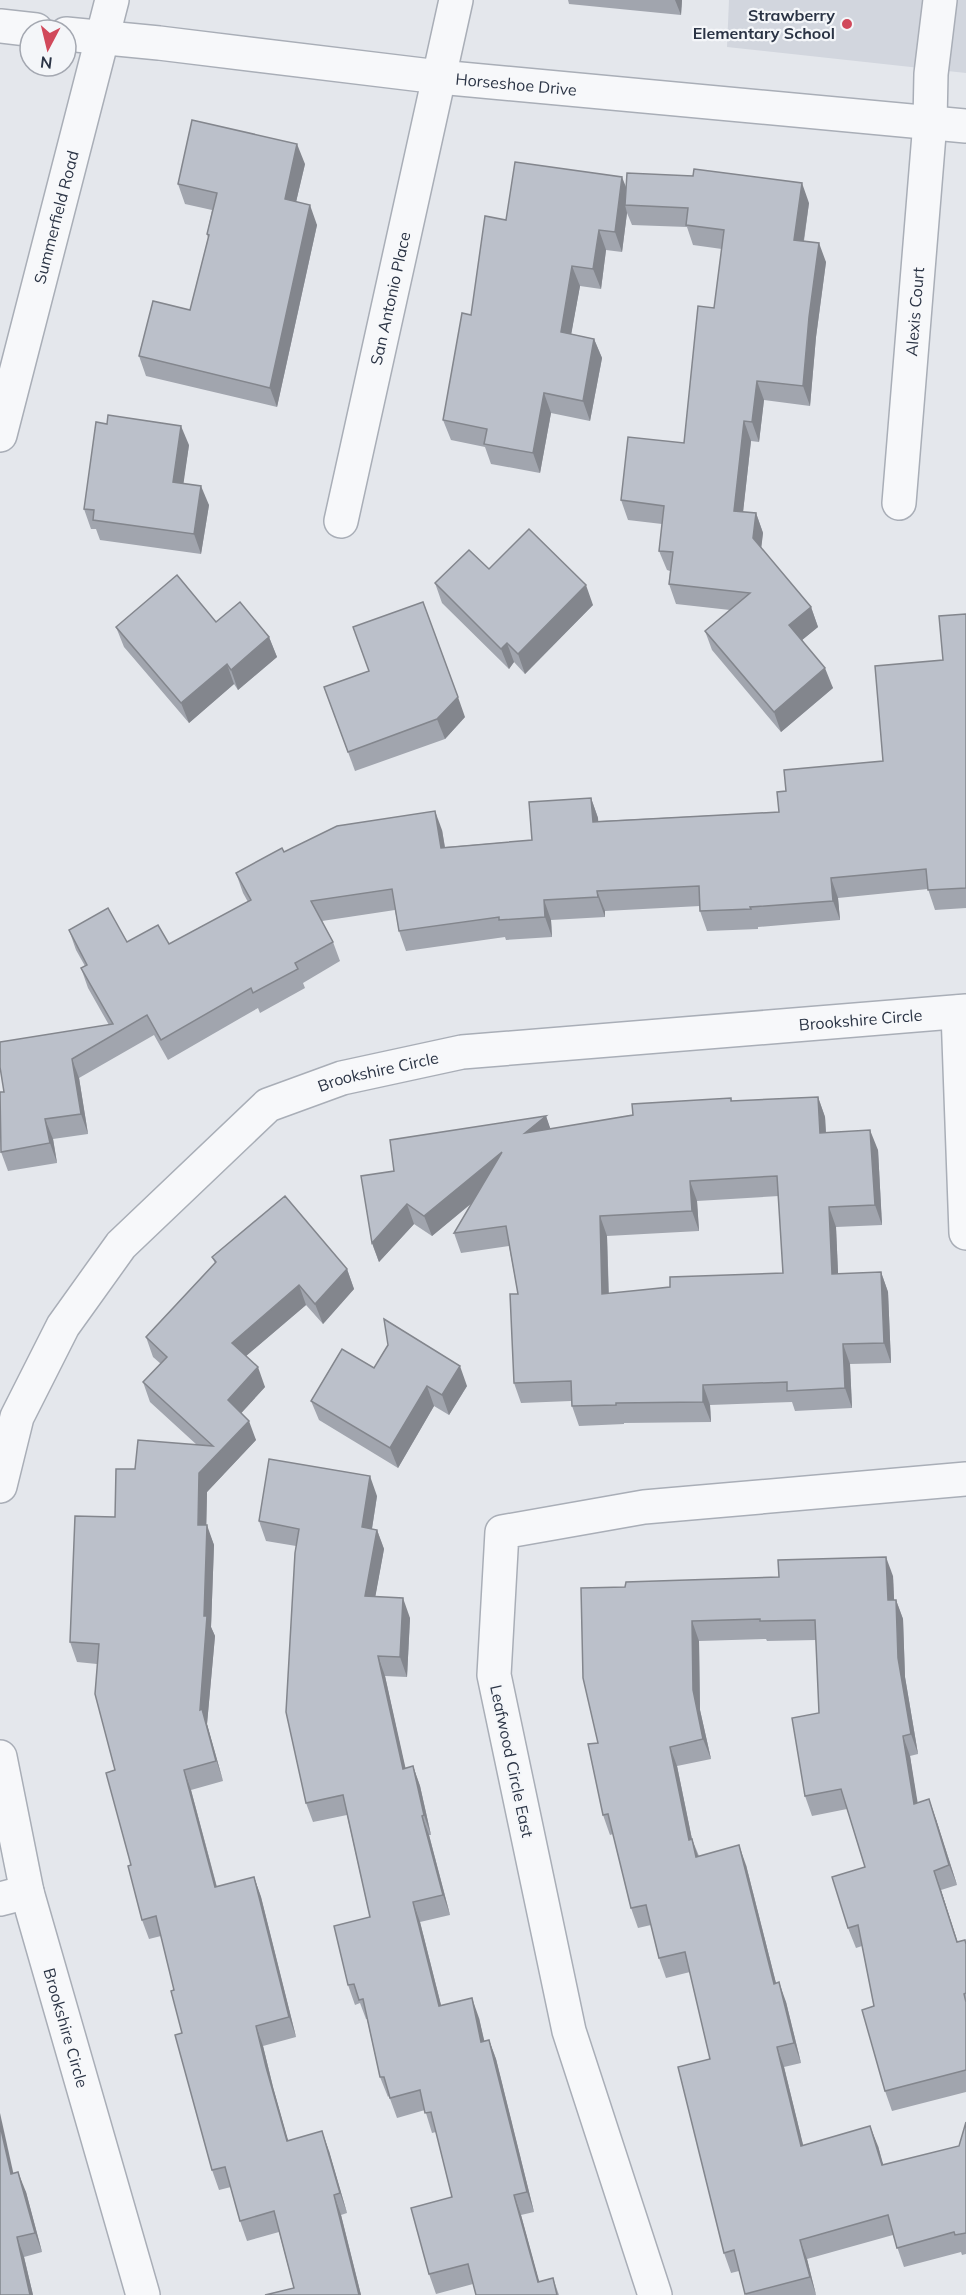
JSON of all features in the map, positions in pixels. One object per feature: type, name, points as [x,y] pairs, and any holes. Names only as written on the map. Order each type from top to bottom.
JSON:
[{"type":"street","name":"Summerfield Road","points":[[0,435],[112,0]]},
{"type":"street","name":"San Antonio Place","points":[[341,521],[456,0]]},
{"type":"street","name":"Alexis Court","points":[[899,503],[932,74],[940,0]]},
{"type":"street","points":[[0,26],[18,28]]},
{"type":"street","name":"Horseshoe Drive","points":[[78,35],[439,77],[966,126]]},
{"type":"street","points":[[962,1011],[966,1233]]},
{"type":"street","name":"Brookshire Circle","points":[[0,1486],[17,1418],[63,1326],[121,1245],[268,1105],[342,1078],[462,1052],[962,1011]]},
{"type":"street","name":"Leafwood Circle East","points":[[655,2295],[569,2031],[494,1675],[502,1532],[644,1507],[966,1479]]},
{"type":"street","name":"Brookshire Circle","points":[[0,1757],[14,1895],[143,2295]]},
{"type":"shaded area","name":"Strawberry Elementary School","points":[[729,0],[966,0],[966,73],[727,47]]},
{"type":"building","points":[[192,120],[297,144],[285,199],[310,205],[270,388],[139,356],[153,301],[190,310],[209,235],[207,234],[217,193],[178,184]]},
{"type":"building","points":[[515,162],[622,177],[615,232],[599,230],[593,269],[572,266],[561,332],[594,339],[583,401],[544,393],[533,453],[484,444],[487,429],[443,420],[462,313],[471,315],[485,216],[506,220]]},
{"type":"building","points":[[694,169],[802,183],[794,240],[819,243],[803,386],[757,381],[752,422],[744,421],[734,511],[756,513],[753,538],[811,607],[789,625],[825,668],[774,712],[705,631],[750,593],[669,584],[673,552],[659,551],[664,506],[621,500],[628,437],[684,443],[698,306],[714,308],[724,230],[686,225],[688,208],[625,205],[627,173],[693,176]]},
{"type":"building","points":[[108,415],[181,426],[173,482],[201,486],[194,534],[93,520],[94,510],[84,509],[96,422],[107,424]]},
{"type":"building","points":[[529,529],[586,585],[518,654],[507,643],[501,649],[435,583],[469,550],[489,569]]},
{"type":"building","points":[[177,575],[216,622],[240,602],[269,637],[231,670],[227,664],[181,703],[116,627]]},
{"type":"building","points":[[423,602],[458,697],[437,719],[348,752],[324,687],[369,671],[353,627]]},
{"type":"building","points":[[966,614],[966,888],[928,890],[926,869],[831,878],[833,901],[750,907],[751,909],[700,911],[699,886],[597,891],[598,897],[544,900],[545,917],[499,920],[499,917],[399,931],[392,889],[311,901],[333,942],[295,963],[298,969],[253,993],[251,988],[161,1040],[147,1015],[72,1059],[81,1114],[45,1119],[50,1143],[1,1152],[0,1092],[4,1092],[0,1067],[0,1042],[113,1024],[81,968],[87,965],[69,930],[108,908],[127,942],[158,925],[169,944],[251,900],[236,873],[282,848],[284,852],[337,826],[435,811],[441,848],[532,840],[529,802],[591,798],[593,822],[779,812],[777,792],[786,791],[784,770],[883,761],[875,666],[943,660],[939,616]]},
{"type":"building","points":[[818,1097],[820,1133],[870,1130],[875,1205],[829,1207],[832,1274],[881,1272],[884,1343],[843,1344],[845,1388],[787,1391],[787,1382],[703,1385],[703,1402],[572,1406],[571,1381],[514,1383],[510,1294],[518,1294],[506,1226],[454,1233],[502,1152],[424,1216],[407,1204],[372,1243],[361,1176],[394,1171],[390,1140],[546,1116],[525,1133],[633,1115],[632,1104],[731,1098],[731,1101]],"holes":[[[777,1176],[783,1273],[670,1277],[670,1287],[602,1294],[600,1216],[692,1211],[690,1181]]]},
{"type":"building","points":[[285,1196],[347,1269],[315,1304],[299,1285],[232,1343],[258,1367],[228,1400],[249,1421],[199,1473],[198,1525],[207,1525],[204,1616],[207,1616],[200,1710],[202,1709],[216,1761],[184,1770],[215,1887],[254,1877],[289,2017],[256,2026],[266,2067],[287,2141],[322,2131],[340,2193],[334,2195],[359,2295],[265,2295],[294,2288],[274,2211],[240,2221],[225,2167],[212,2170],[175,2035],[182,2033],[156,1916],[142,1920],[128,1866],[131,1865],[106,1773],[115,1770],[95,1694],[99,1644],[70,1642],[75,1516],[115,1517],[116,1469],[135,1469],[138,1440],[213,1446],[143,1382],[167,1357],[146,1337],[216,1262],[212,1257]]},
{"type":"building","points":[[384,1319],[460,1366],[442,1395],[427,1386],[390,1448],[311,1401],[342,1349],[374,1368],[388,1345]]},
{"type":"building","points":[[269,1459],[370,1476],[362,1527],[377,1530],[365,1596],[403,1598],[400,1657],[378,1656],[403,1769],[413,1766],[424,1815],[422,1816],[443,1895],[413,1902],[439,2006],[472,1998],[481,2042],[489,2040],[527,2192],[514,2195],[538,2282],[553,2278],[557,2295],[476,2295],[468,2264],[429,2274],[411,2208],[452,2197],[431,2112],[425,2113],[420,2090],[390,2098],[384,2077],[380,2077],[363,1999],[359,2000],[354,1984],[348,1985],[334,1926],[370,1917],[343,1795],[306,1803],[286,1712],[295,1553],[299,1529],[259,1521]]},
{"type":"building","points":[[886,1557],[888,1600],[896,1600],[898,1658],[911,1734],[903,1736],[914,1804],[929,1799],[949,1865],[934,1871],[957,1942],[965,1940],[966,1944],[966,1993],[964,1994],[966,2070],[885,2091],[862,2010],[874,2006],[858,1925],[848,1928],[832,1877],[865,1867],[841,1789],[805,1796],[792,1718],[819,1713],[815,1620],[692,1621],[693,1690],[703,1739],[670,1747],[689,1840],[692,1839],[696,1857],[739,1845],[774,1984],[779,1982],[794,2043],[777,2047],[801,2146],[870,2126],[882,2165],[959,2146],[966,2122],[966,2233],[955,2235],[954,2232],[897,2248],[888,2215],[800,2240],[810,2277],[745,2294],[734,2250],[724,2253],[678,2067],[710,2059],[685,1952],[659,1958],[646,1905],[631,1908],[608,1814],[603,1815],[588,1744],[598,1743],[583,1678],[581,1588],[625,1587],[626,1582],[779,1577],[778,1560]]},
{"type":"building","points":[[0,2125],[11,2174],[18,2172],[35,2233],[17,2237],[30,2295],[0,2295]]},
{"type":"place","name":"Strawberry Elementary School","points":[[847,24]]}]
